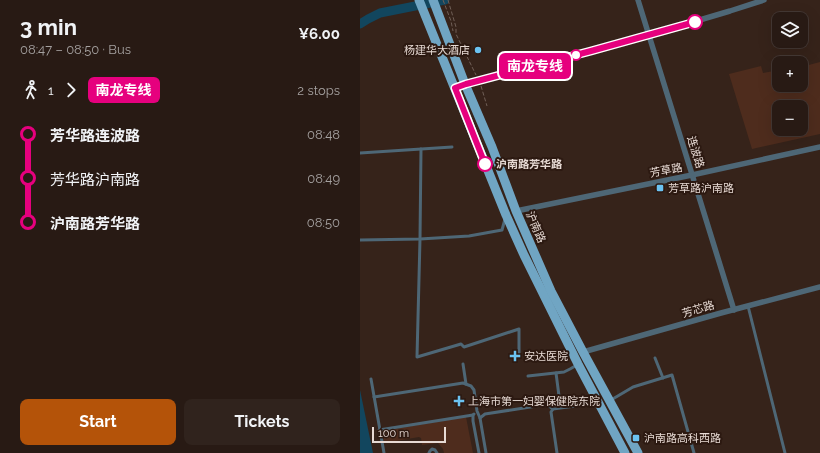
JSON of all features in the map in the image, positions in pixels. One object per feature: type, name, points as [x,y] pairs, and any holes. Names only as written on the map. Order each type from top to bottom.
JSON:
[{"type":"main road","name":"沪南路","points":[[419,0],[506,215],[524,255],[578,364],[625,453]]},
{"type":"main road","name":"沪南路","points":[[433,0],[441,8],[466,84],[516,211],[551,290],[638,453]]},
{"type":"street","name":"连波路","points":[[638,0],[734,310]]},
{"type":"street","points":[[455,88],[730,12],[764,0]]},
{"type":"street","name":"芳草路","points":[[516,211],[820,147]]},
{"type":"street","name":"芳芯路","points":[[583,352],[820,287]]},
{"type":"lane","points":[[360,153],[452,147]]},
{"type":"lane","points":[[422,149],[417,357],[461,344],[464,347],[519,329],[519,354]]},
{"type":"lane","points":[[360,240],[420,239],[469,236],[502,230],[506,215]]},
{"type":"lane","points":[[748,306],[785,453]]},
{"type":"lane","points":[[655,358],[663,378]]},
{"type":"lane","points":[[463,364],[466,384]]},
{"type":"lane","points":[[528,376],[564,372],[570,370],[578,364]]},
{"type":"lane","points":[[556,373],[558,396]]},
{"type":"lane","points":[[609,400],[633,387],[678,373]]},
{"type":"lane","points":[[672,375],[694,453]]},
{"type":"lane","points":[[371,379],[384,453]]},
{"type":"lane","points":[[374,397],[463,383],[471,386],[474,390],[486,453]]},
{"type":"lane","points":[[480,418],[485,414],[543,405],[549,406],[553,409],[597,401]]},
{"type":"lane","points":[[553,409],[551,412],[557,453]]},
{"type":"lane","points":[[380,430],[473,415],[477,412]]},
{"type":"lane","points":[[473,415],[479,453]]},
{"type":"lane","points":[[429,453],[432,449],[437,451],[437,453]]},
{"type":"path","points":[[441,8],[443,0]]},
{"type":"path","points":[[448,0],[456,27],[456,34],[479,81],[487,106]]},
{"type":"shaded area","points":[[820,62],[820,134],[752,149],[729,74],[761,66],[763,73],[772,71],[772,92],[808,92],[808,65]]},
{"type":"shaded area","points":[[466,417],[473,453],[444,453],[443,449],[438,443],[422,445],[421,438],[419,437],[384,443],[382,431]]},
{"type":"water","points":[[360,390],[373,453],[360,453]]},
{"type":"waterway","points":[[360,24],[380,13],[445,0]]},
{"type":"bus line","name":"南龙专线","points":[[485,164],[455,88],[695,22]]},
{"type":"place","name":"杨建华大酒店","points":[[478,50]]},
{"type":"place","name":"沪南路芳华路","points":[[485,164]]},
{"type":"place","name":"芳草路沪南路","points":[[660,188]]},
{"type":"place","name":"安达医院","points":[[515,356]]},
{"type":"place","name":"上海市第一妇婴保健院东院","points":[[459,401]]},
{"type":"place","name":"沪南路高科西路","points":[[636,438]]}]
